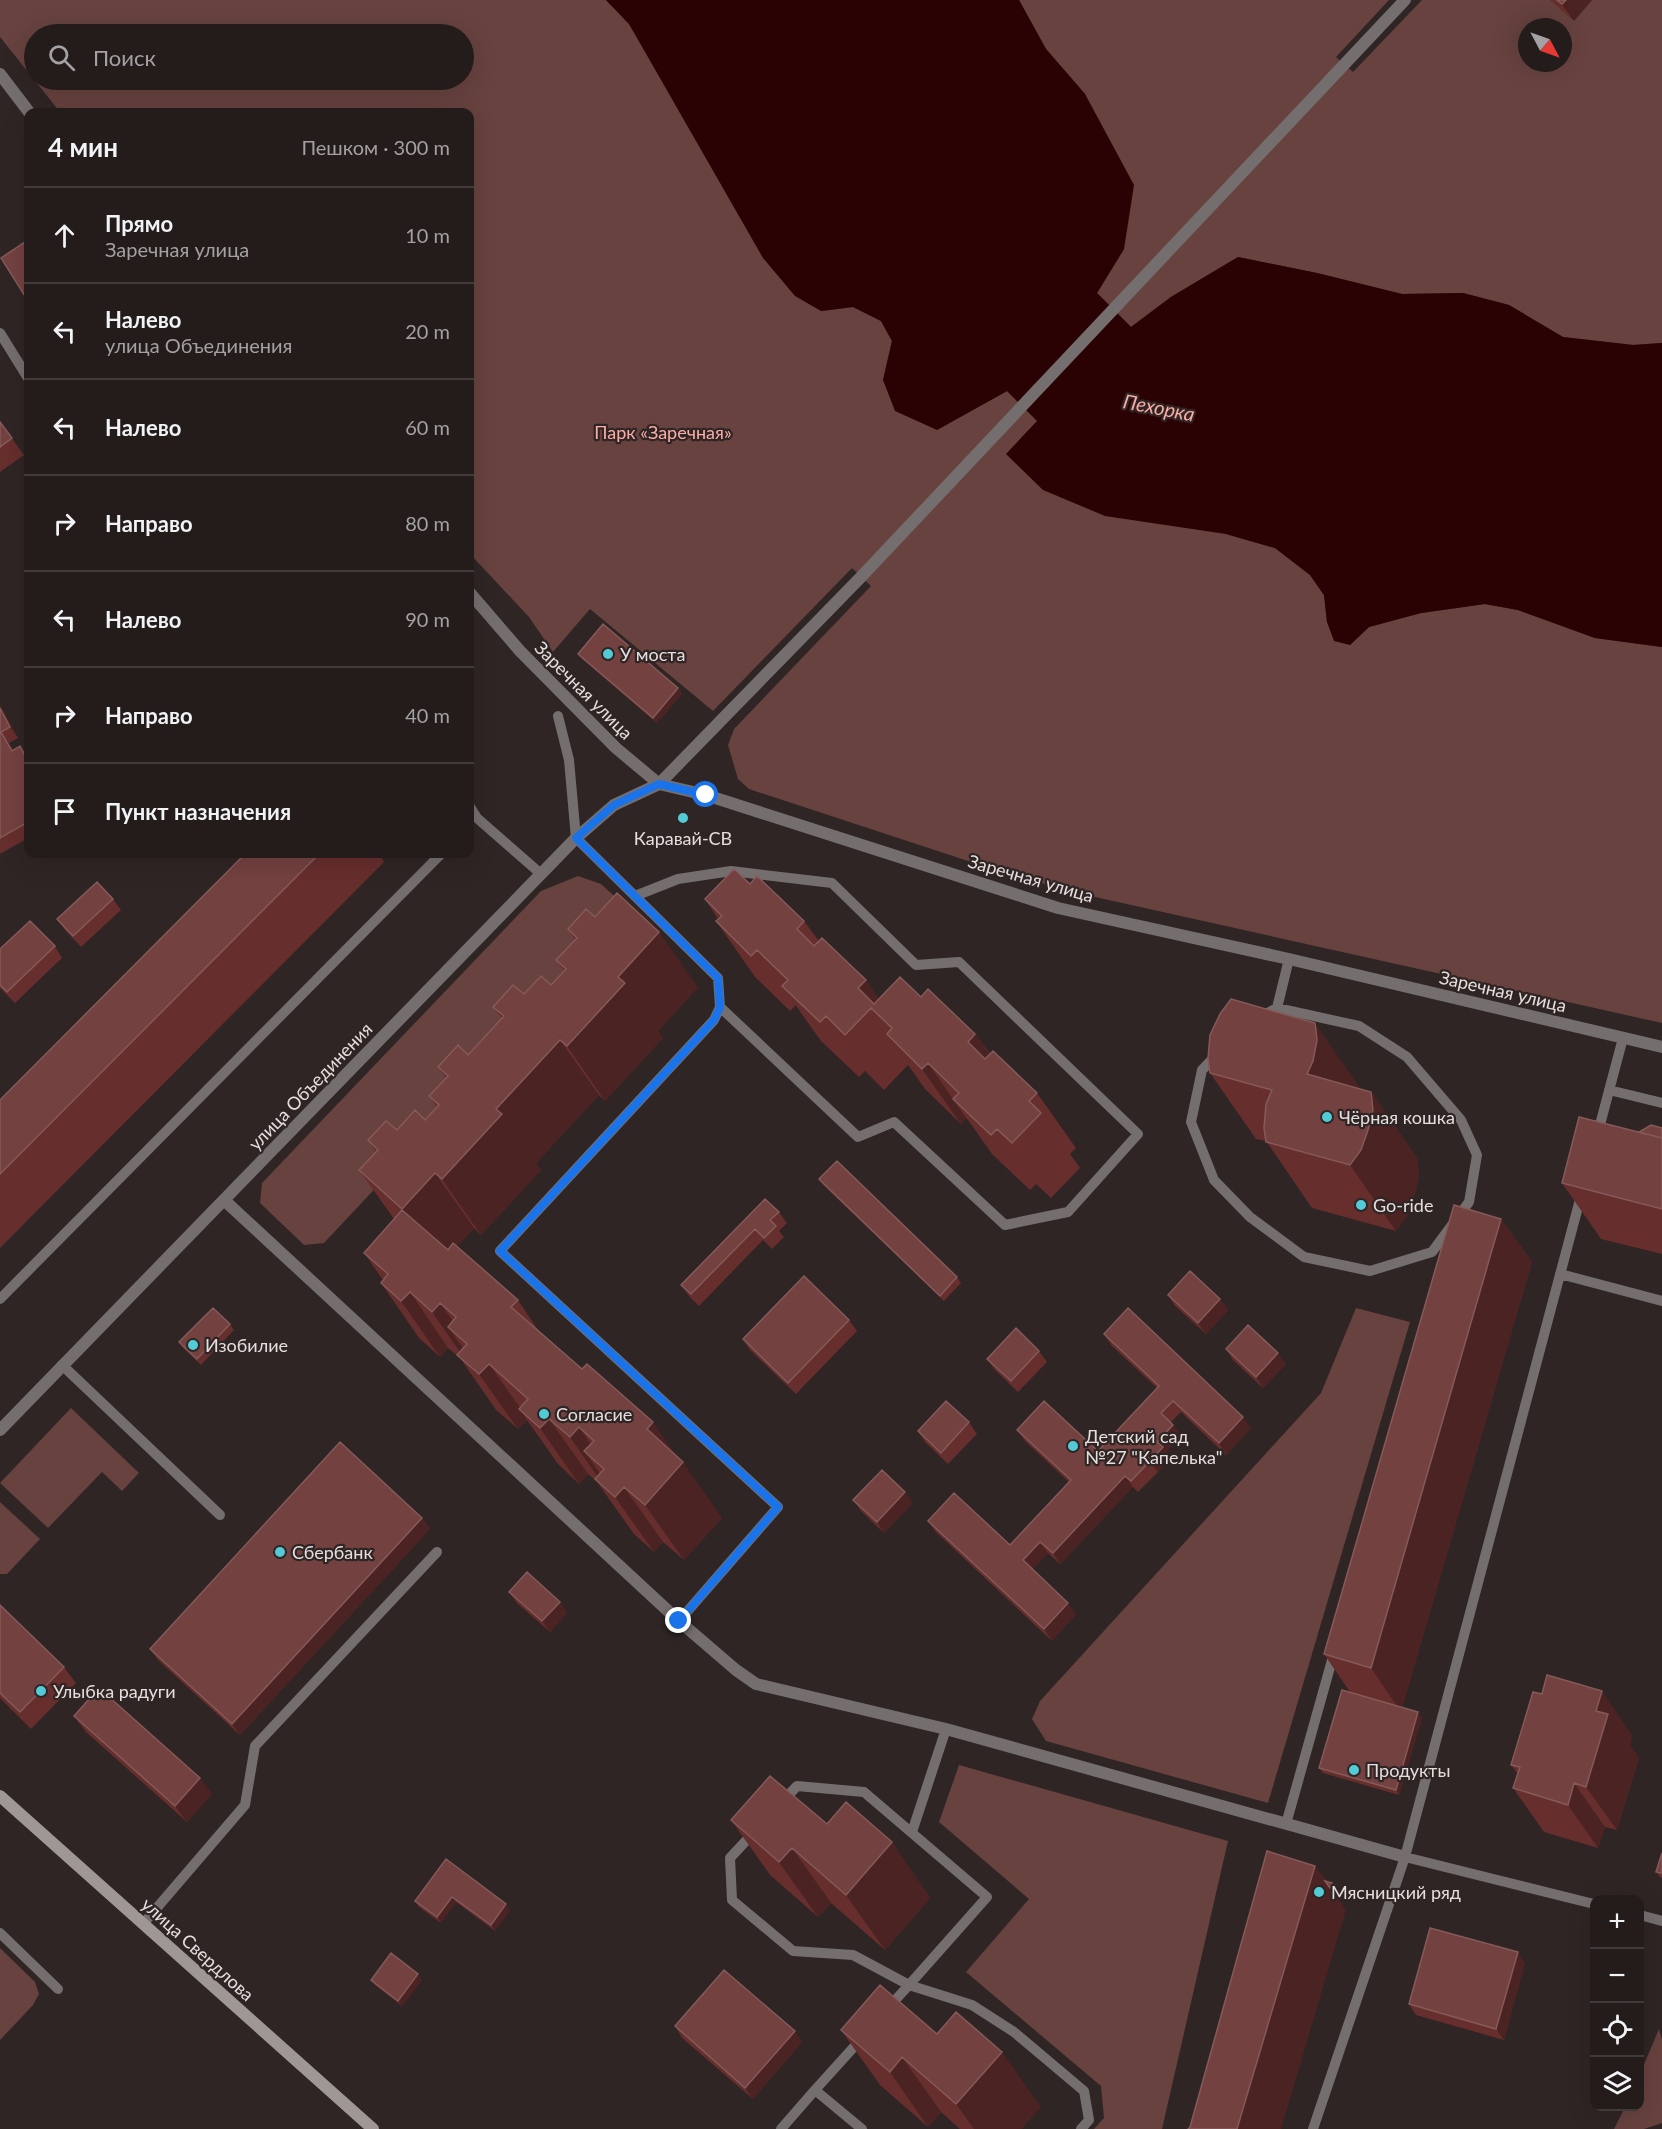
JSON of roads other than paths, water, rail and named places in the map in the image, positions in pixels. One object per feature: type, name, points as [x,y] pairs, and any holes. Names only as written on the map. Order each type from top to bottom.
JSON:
[{"type":"main road","name":"улица Свердлова","points":[[0,1796],[373,2129]]},
{"type":"street","points":[[659,784],[861,577],[1405,0]]},
{"type":"street","points":[[0,74],[26,108]]},
{"type":"street","name":"Заречная улица","points":[[474,598],[520,651],[616,748],[659,784],[706,795],[1058,908],[1289,958],[1662,1047]]},
{"type":"street","name":"улица Объединения","points":[[0,1430],[576,838],[614,805],[659,784]]},
{"type":"street","points":[[224,1200],[679,1621],[736,1670],[756,1684],[946,1729],[1405,1857]]},
{"type":"lane","points":[[0,333],[24,372]]},
{"type":"lane","points":[[558,717],[569,760],[576,838],[718,978],[720,1007],[714,1020],[500,1251],[778,1507],[679,1621]]},
{"type":"lane","points":[[474,822],[541,874]]},
{"type":"lane","points":[[0,1299],[437,858]]},
{"type":"lane","points":[[635,896],[678,879],[731,871],[832,883],[916,965],[959,962],[1138,1134],[1068,1212],[1005,1225],[894,1122],[858,1137],[720,1007]]},
{"type":"lane","points":[[1277,1008],[1359,1026],[1407,1057],[1461,1120],[1477,1155],[1469,1202],[1432,1252],[1370,1271],[1305,1257],[1250,1217],[1214,1180],[1191,1122],[1202,1070],[1244,1026],[1277,1008],[1289,958]]},
{"type":"lane","points":[[1594,1148],[1623,1038]]},
{"type":"lane","points":[[1609,1090],[1662,1103]]},
{"type":"lane","points":[[1313,2129],[1405,1857],[1584,1182]]},
{"type":"lane","points":[[1560,1274],[1662,1301]]},
{"type":"lane","points":[[62,1365],[220,1515]]},
{"type":"lane","points":[[144,1924],[245,1805],[255,1746],[437,1552]]},
{"type":"lane","points":[[1286,1824],[1337,1643]]},
{"type":"lane","points":[[912,1832],[946,1729]]},
{"type":"lane","points":[[877,2020],[909,1985],[987,1897],[864,1792],[797,1786],[730,1858],[732,1899],[793,1951],[853,1955],[909,1985],[972,2005],[1014,2032],[1084,2091],[1089,2120],[1080,2129]]},
{"type":"lane","points":[[1405,1857],[1590,1903]]},
{"type":"lane","points":[[1644,1916],[1662,1921]]},
{"type":"lane","points":[[0,1933],[57,1989]]},
{"type":"lane","points":[[781,2129],[870,2029]]},
{"type":"lane","points":[[815,2090],[862,2129]]},
{"type":"water","name":"Пехорка","points":[[606,0],[1019,0],[1046,49],[1085,94],[1134,185],[1124,249],[1097,293],[1131,327],[1171,297],[1238,257],[1402,294],[1463,293],[1509,305],[1563,337],[1633,345],[1662,343],[1662,647],[1595,638],[1518,610],[1485,604],[1421,613],[1369,627],[1350,645],[1334,641],[1327,622],[1324,595],[1310,575],[1275,548],[1226,534],[1105,516],[1043,490],[1006,454],[1037,421],[1007,391],[937,430],[895,411],[883,380],[892,341],[881,321],[853,307],[821,311],[795,296],[763,258],[629,24]]},
{"type":"place","name":"У моста","points":[[608,654]]},
{"type":"place","name":"Каравай-СВ","points":[[683,818]]},
{"type":"place","name":"Чёрная кошка","points":[[1327,1117]]},
{"type":"place","name":"Go-ride","points":[[1361,1205]]},
{"type":"place","name":"Изобилие","points":[[193,1345]]},
{"type":"place","name":"Согласие","points":[[544,1414]]},
{"type":"place","name":"Детский сад №27 \"Капелька\"","points":[[1073,1446]]},
{"type":"place","name":"Сбербанк","points":[[280,1552]]},
{"type":"place","name":"Улыбка радуги","points":[[41,1691]]},
{"type":"place","name":"Продукты","points":[[1354,1770]]},
{"type":"place","name":"Мясницкий ряд","points":[[1319,1892]]},
{"type":"park label","name":"Парк «Заречная»","points":[[663,432]]}]
